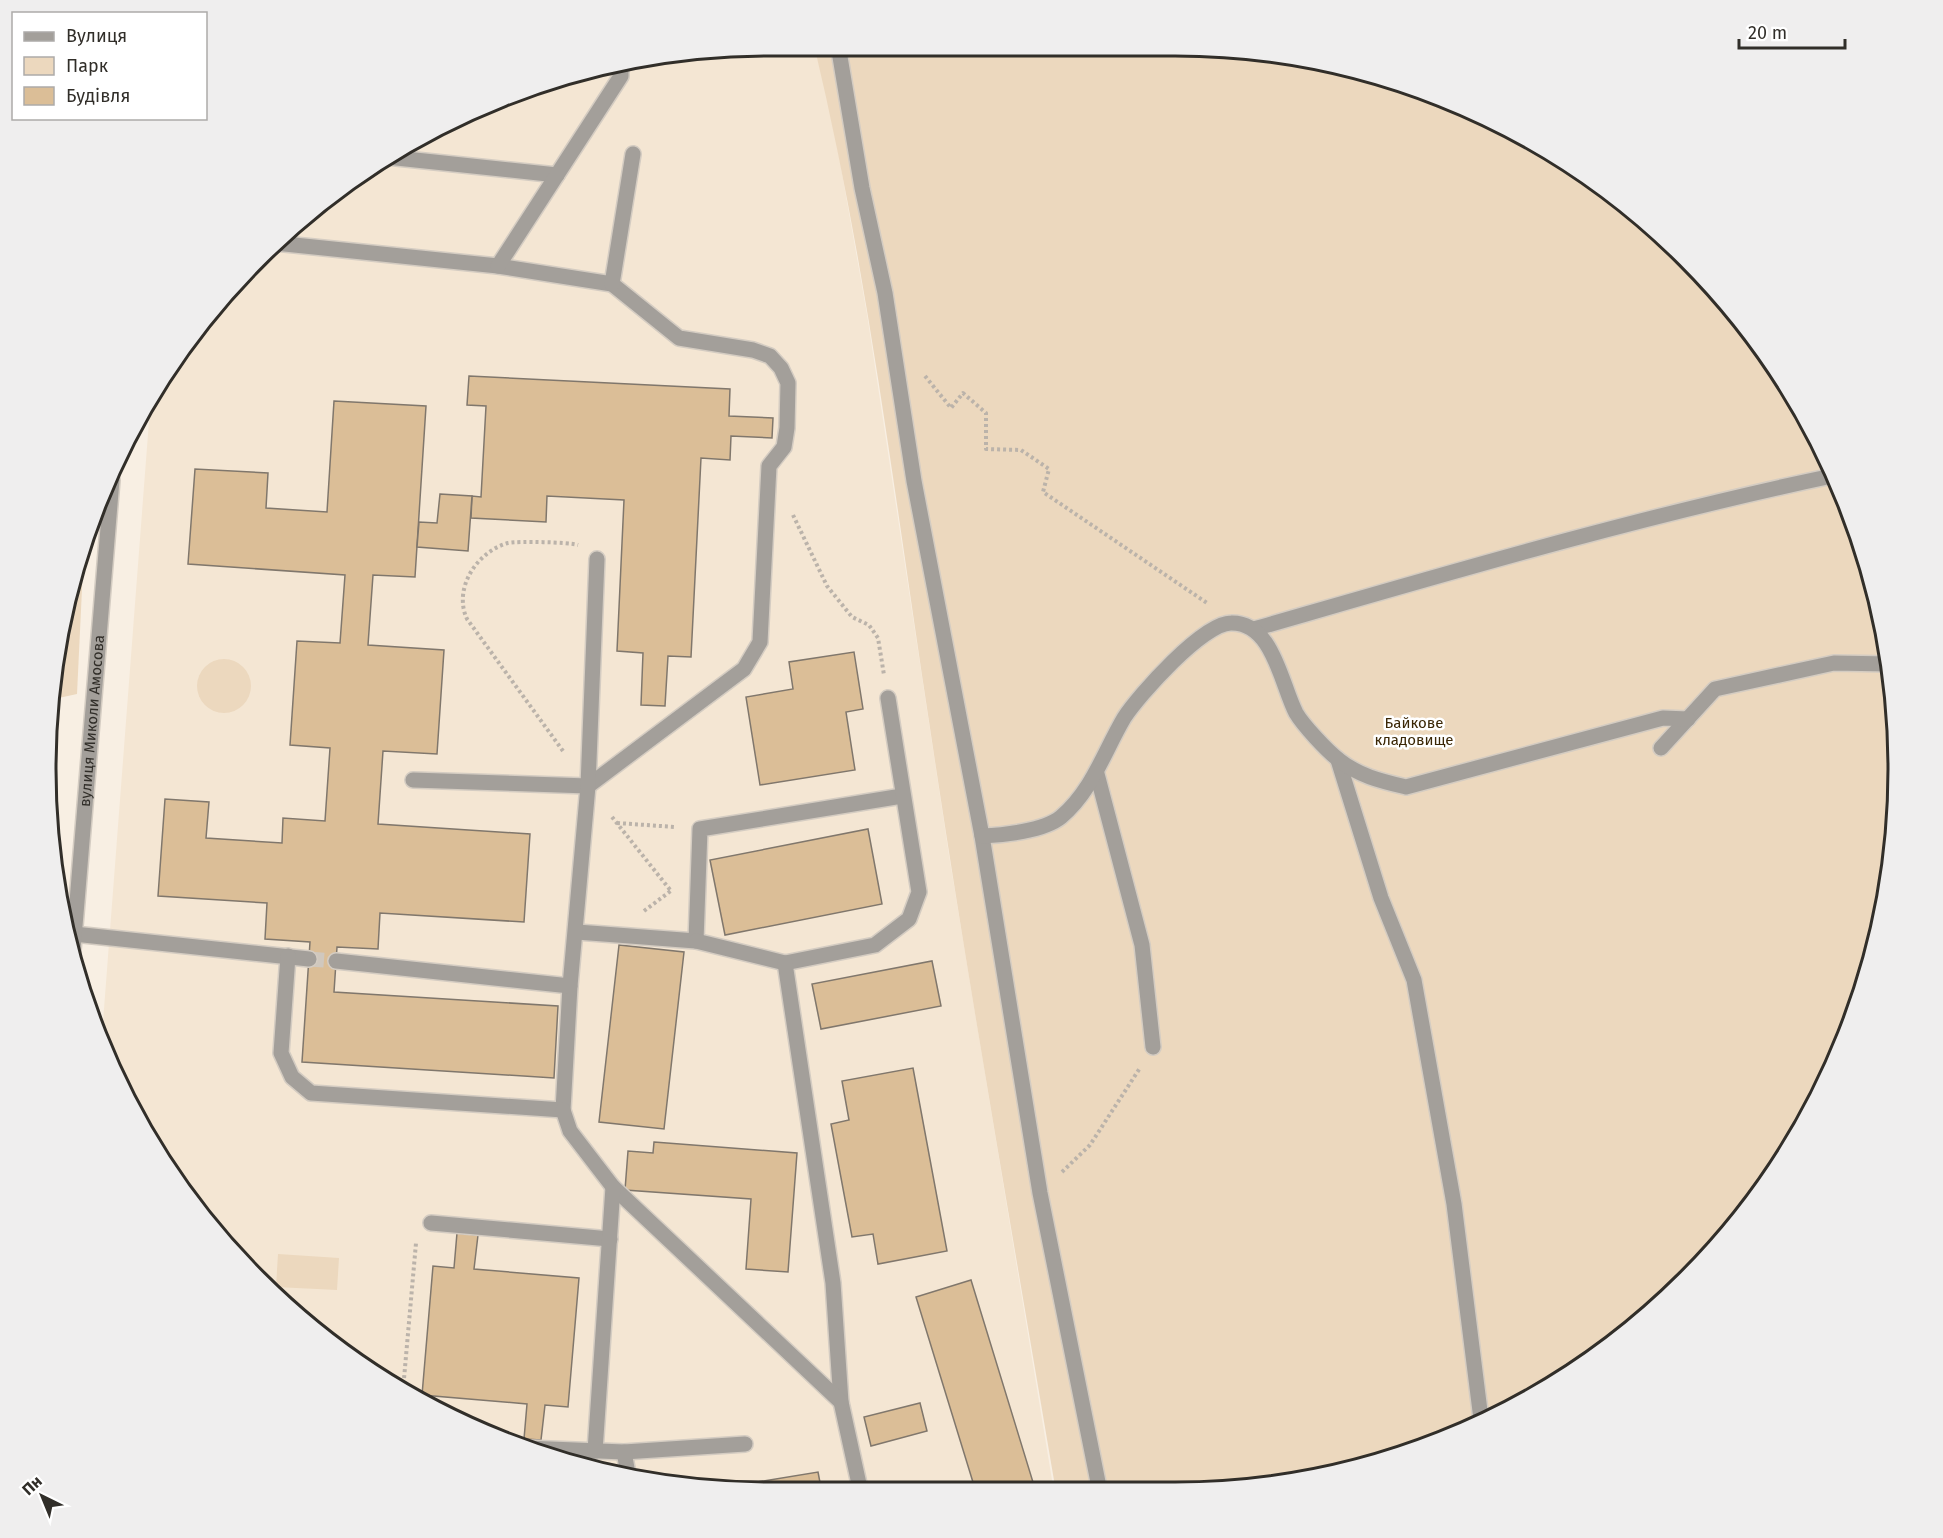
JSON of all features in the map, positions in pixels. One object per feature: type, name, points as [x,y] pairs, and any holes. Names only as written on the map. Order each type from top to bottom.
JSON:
[{"type":"street","points":[[840,56],[862,188],[885,293],[914,481],[982,836],[1040,1193],[1098,1482]]},
{"type":"street","points":[[498,266],[621,76],[621,71]]},
{"type":"street","points":[[612,284],[633,154]]},
{"type":"street","points":[[400,158],[557,175]]},
{"type":"street","points":[[286,244],[498,266],[612,284],[679,338],[753,350],[770,356],[788,382],[787,428],[784,447],[769,466],[759,642],[744,669],[588,786],[413,780]]},
{"type":"street","points":[[1254,630],[1526,551],[1757,492],[1825,478]]},
{"type":"street","name":"вулиця Миколи Амосова","points":[[75,933],[111,494]]},
{"type":"street","points":[[597,559],[588,786],[577,932],[570,986],[563,1110],[570,1131],[613,1187],[841,1402]]},
{"type":"street","points":[[982,836],[1016,834],[1060,818],[1097,774],[1125,717],[1166,669],[1208,630],[1231,623],[1254,630],[1270,648],[1297,715],[1338,760],[1366,777],[1406,786],[1663,718],[1688,719]]},
{"type":"street","points":[[1661,748],[1715,689],[1834,663],[1879,664]]},
{"type":"street","points":[[577,932],[696,941],[785,963],[875,945],[909,919],[919,892],[888,698]]},
{"type":"street","points":[[1338,760],[1381,898],[1414,980],[1454,1204],[1480,1413]]},
{"type":"street","points":[[1097,774],[1142,945],[1153,1047]]},
{"type":"street","points":[[696,941],[700,829],[902,796]]},
{"type":"street","points":[[75,934],[309,959]]},
{"type":"street","points":[[288,956],[281,1053],[292,1077],[311,1093],[563,1110]]},
{"type":"street","points":[[336,961],[570,986]]},
{"type":"street","points":[[785,963],[833,1283],[841,1402],[859,1482]]},
{"type":"street","points":[[595,1451],[613,1187]]},
{"type":"street","points":[[430,1223],[610,1239]]},
{"type":"street","points":[[554,1449],[624,1452],[745,1444]]},
{"type":"street","points":[[624,1452],[627,1468]]},
{"type":"path","points":[[922,372],[951,408],[963,393],[986,413],[986,449],[1021,450],[1049,469],[1043,492],[1211,605],[1231,623]]},
{"type":"path","points":[[789,506],[827,586],[852,616],[869,625],[878,638],[888,698]]},
{"type":"path","points":[[597,559],[588,547],[573,544],[508,543],[483,556],[464,583],[461,599],[467,619],[588,786],[697,924]]},
{"type":"path","points":[[617,823],[700,829]]},
{"type":"path","points":[[612,935],[698,869]]},
{"type":"path","points":[[1040,1193],[1090,1145],[1153,1047]]},
{"type":"path","points":[[404,1382],[417,1231],[430,1223]]},
{"type":"shaded area","points":[[817,56],[832,117],[867,314],[949,855],[1052,1482],[769,1482],[722,1481],[676,1476],[630,1469],[540,1445],[453,1409],[412,1387],[335,1335],[264,1274],[203,1203],[176,1165],[129,1085],[103,1024],[149,415],[203,335],[264,264],[335,203],[412,151],[453,129],[540,93],[630,69],[722,57]]},
{"type":"green space","name":"Байкове кладовище","points":[[816,56],[1221,57],[1313,69],[1403,93],[1490,129],[1531,151],[1608,203],[1644,233],[1679,264],[1740,335],[1792,412],[1814,453],[1850,540],[1863,584],[1874,630],[1886,722],[1888,769],[1881,862],[1874,908],[1850,998],[1814,1085],[1792,1126],[1740,1203],[1710,1239],[1679,1274],[1608,1335],[1531,1387],[1490,1409],[1403,1445],[1313,1469],[1221,1481],[1054,1482],[960,919],[879,385],[833,130]]},
{"type":"green space","points":[[83,575],[77,694],[60,698],[69,630]]},
{"type":"green space","points":[[219,659],[229,659],[239,663],[247,671],[251,686],[247,701],[239,709],[229,713],[219,713],[209,709],[201,701],[197,691],[197,681],[201,671],[209,663]]},
{"type":"green space","points":[[278,1254],[339,1258],[337,1290],[279,1287],[276,1285]]},
{"type":"building","points":[[469,376],[730,389],[729,416],[773,418],[772,438],[731,436],[730,460],[701,458],[691,657],[668,656],[665,706],[641,705],[643,653],[617,651],[624,500],[547,496],[546,522],[471,518],[472,496],[481,497],[486,406],[467,405]]},
{"type":"building","points":[[334,401],[426,406],[415,577],[373,575],[368,645],[444,650],[437,754],[383,751],[378,824],[530,834],[524,922],[380,913],[378,949],[337,947],[334,992],[558,1006],[554,1078],[302,1062],[310,942],[265,939],[267,903],[158,896],[165,799],[209,802],[206,838],[282,843],[283,818],[325,821],[330,748],[290,745],[297,641],[340,643],[345,575],[188,564],[195,469],[268,473],[266,508],[327,512]]},
{"type":"building","points":[[440,494],[472,496],[468,551],[417,547],[419,522],[437,523]]},
{"type":"building","points":[[854,652],[863,709],[846,712],[855,770],[760,785],[746,697],[793,689],[789,662]]},
{"type":"building","points":[[868,829],[882,904],[725,935],[710,860]]},
{"type":"building","points":[[619,945],[684,952],[664,1129],[599,1122]]},
{"type":"building","points":[[932,961],[941,1006],[821,1029],[812,984]]},
{"type":"building","points":[[913,1068],[947,1251],[878,1264],[873,1234],[852,1237],[831,1124],[849,1120],[842,1081]]},
{"type":"building","points":[[654,1142],[797,1153],[788,1272],[746,1269],[751,1199],[625,1190],[628,1151],[653,1153]]},
{"type":"building","points":[[457,1233],[478,1235],[474,1269],[579,1278],[568,1407],[545,1405],[541,1440],[524,1439],[527,1404],[428,1396],[422,1392],[433,1266],[454,1268]]},
{"type":"building","points":[[971,1280],[1033,1482],[973,1482],[916,1297]]},
{"type":"building","points":[[920,1403],[927,1431],[871,1446],[864,1417]]},
{"type":"building","points":[[818,1472],[820,1482],[769,1482],[758,1482]]},
{"type":"tunnel","points":[[309,959],[336,961]]}]
